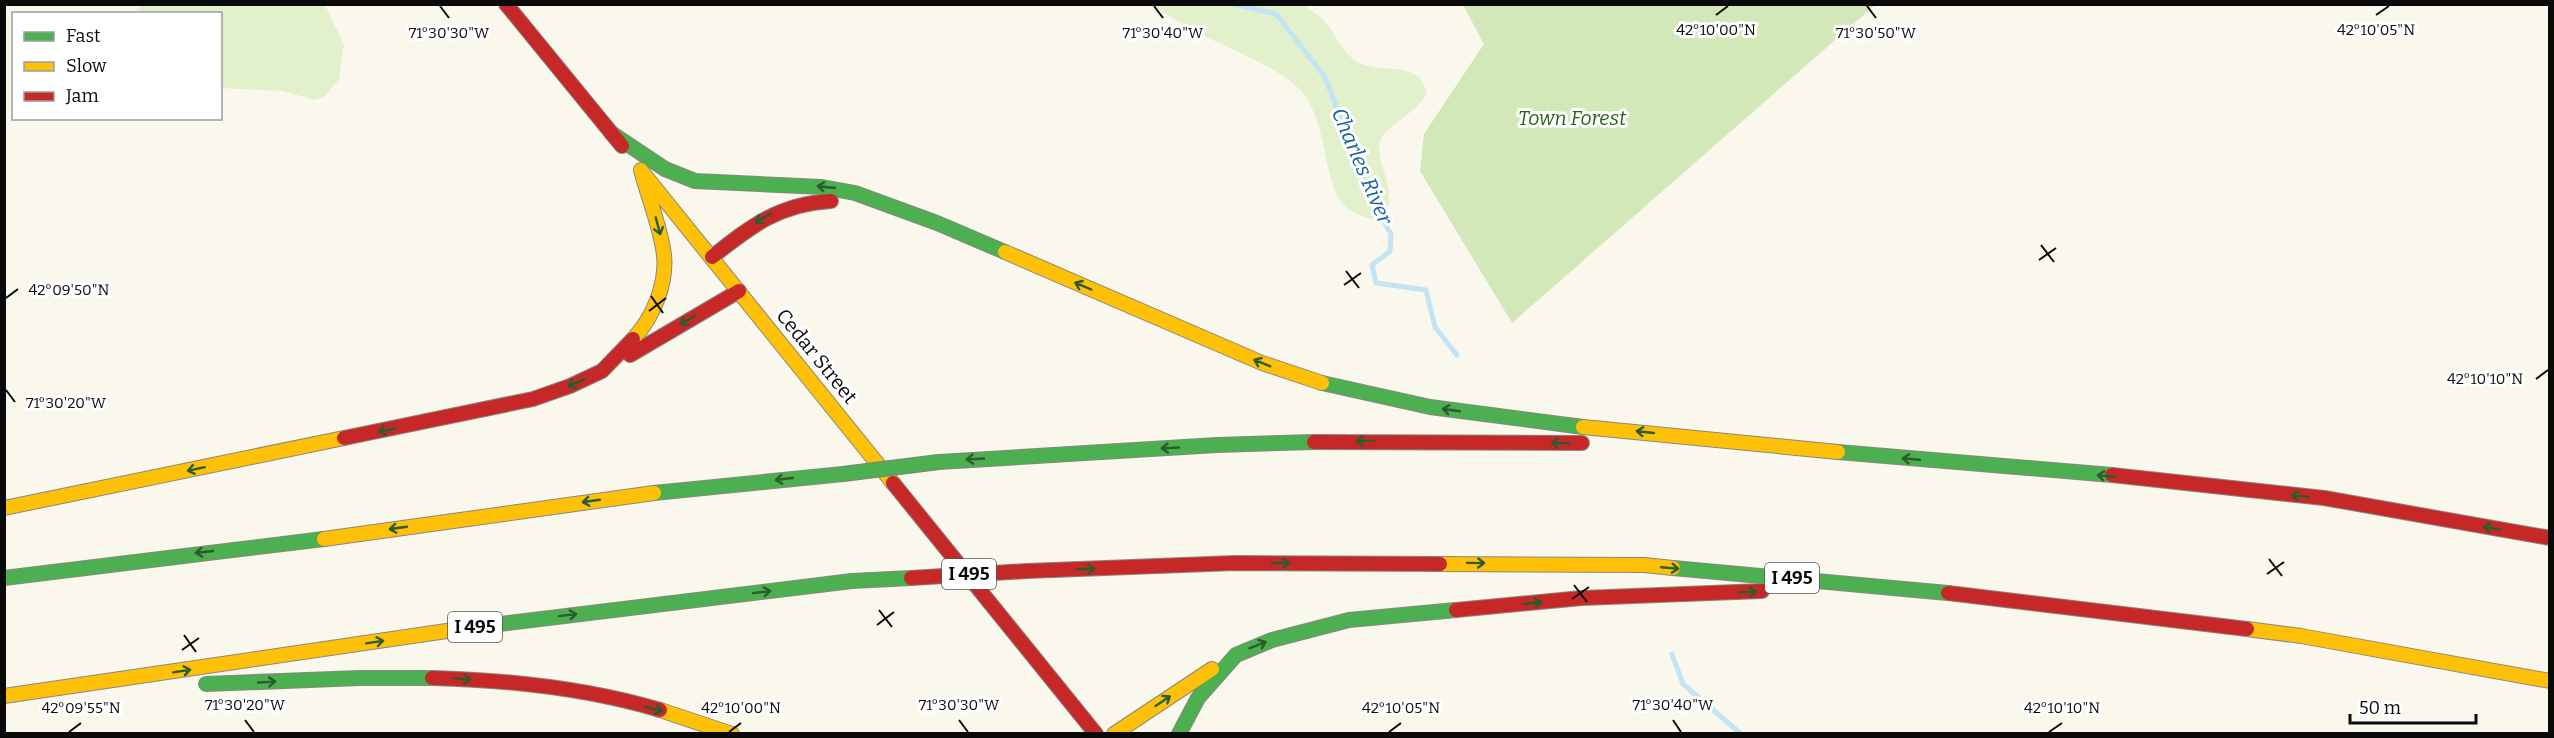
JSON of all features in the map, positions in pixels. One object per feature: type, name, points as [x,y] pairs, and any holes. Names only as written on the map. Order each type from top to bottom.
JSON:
[{"type":"main road","name":"Cedar Street","points":[[506,4],[1096,734]]},
{"type":"main road","points":[[611,133],[665,169],[695,181],[846,190],[937,223],[1262,363],[1335,387],[1431,407],[1497,417],[1849,454],[2159,480],[2315,497],[2550,538]]},
{"type":"main road","points":[[602,371],[645,324],[651,315],[663,282],[662,241],[641,170]]},
{"type":"main road","points":[[712,257],[757,222],[779,210],[823,201],[881,203]]},
{"type":"main road","points":[[4,508],[533,399],[570,386],[602,371],[739,291]]},
{"type":"main road","points":[[4,578],[107,563],[320,539],[615,498],[939,462],[1217,445],[1357,441],[1591,443]]},
{"type":"main road","points":[[1613,444],[1849,454]]},
{"type":"main road","name":"I 495","points":[[4,696],[460,629],[852,581],[1235,563],[1644,565],[1885,586],[2301,636],[2550,681]]},
{"type":"main road","points":[[1114,734],[1198,677],[1236,656],[1272,640],[1349,620],[1582,598],[1885,586]]},
{"type":"main road","points":[[1179,734],[1198,698],[1236,656]]},
{"type":"main road","points":[[195,684],[350,678],[439,678],[547,687],[615,698],[732,734]]},
{"type":"main road","points":[[41,690],[172,685]]},
{"type":"green space","points":[[142,5],[325,5],[344,45],[339,79],[325,96],[315,100],[283,91],[222,88],[222,12],[134,12]]},
{"type":"green space","points":[[1152,5],[1303,5],[1325,22],[1353,59],[1374,67],[1396,69],[1415,75],[1422,82],[1427,93],[1416,107],[1385,133],[1379,147],[1389,194],[1385,215],[1374,220],[1359,214],[1345,206],[1338,196],[1328,169],[1317,120],[1302,92],[1264,65],[1187,27]]},
{"type":"green space","name":"Town Forest","points":[[1463,5],[1875,5],[1512,323],[1420,171],[1424,134],[1484,44]]},
{"type":"waterway","name":"Charles River","points":[[1233,4],[1276,14],[1325,77],[1373,203],[1391,234],[1390,251],[1372,265],[1376,283],[1426,290],[1435,327],[1457,355]]},
{"type":"waterway","name":"Charles River","points":[[1672,654],[1683,684],[1741,734]]},
{"type":"traffic: fast","points":[[611,133],[665,169],[695,181],[822,187],[855,193],[937,223],[1005,252]]},
{"type":"traffic: fast","points":[[1322,383],[1430,407],[1583,427]]},
{"type":"traffic: fast","points":[[939,462],[1217,445],[1314,442]]},
{"type":"traffic: fast","points":[[1838,452],[2112,475]]},
{"type":"traffic: fast","points":[[843,474],[939,462]]},
{"type":"traffic: fast","points":[[654,493],[843,474]]},
{"type":"traffic: fast","points":[[4,578],[324,539]]},
{"type":"traffic: fast","points":[[1673,568],[1948,593]]},
{"type":"traffic: fast","points":[[467,628],[852,581],[911,578]]},
{"type":"traffic: fast","points":[[1179,734],[1198,698],[1236,655],[1272,640],[1349,620],[1456,610]]},
{"type":"traffic: fast","points":[[206,684],[360,678],[432,678]]},
{"type":"traffic: slow","points":[[633,339],[647,321],[657,300],[664,266],[660,234],[641,170]]},
{"type":"traffic: slow","points":[[643,173],[893,483]]},
{"type":"traffic: slow","points":[[1005,252],[1262,363],[1322,383]]},
{"type":"traffic: slow","points":[[1583,427],[1838,452]]},
{"type":"traffic: slow","points":[[4,508],[344,438]]},
{"type":"traffic: slow","points":[[324,539],[654,493]]},
{"type":"traffic: slow","points":[[1440,564],[1644,565],[1673,568]]},
{"type":"traffic: slow","points":[[4,696],[467,628]]},
{"type":"traffic: slow","points":[[2247,629],[2301,636],[2550,681]]},
{"type":"traffic: slow","points":[[1114,734],[1212,669]]},
{"type":"traffic: slow","points":[[660,710],[732,734]]},
{"type":"traffic: jam","points":[[506,4],[622,146]]},
{"type":"traffic: jam","points":[[712,257],[753,226],[781,212],[813,203],[831,201]]},
{"type":"traffic: jam","points":[[630,355],[739,291]]},
{"type":"traffic: jam","points":[[344,438],[533,399],[570,386],[602,371],[633,339]]},
{"type":"traffic: jam","points":[[1314,442],[1582,443]]},
{"type":"traffic: jam","points":[[2112,475],[2324,498],[2550,538]]},
{"type":"traffic: jam","points":[[893,483],[1096,734]]},
{"type":"traffic: jam","points":[[1027,571],[1235,563],[1440,564]]},
{"type":"traffic: jam","points":[[911,578],[1027,571]]},
{"type":"traffic: jam","points":[[1456,610],[1582,598],[1762,591]]},
{"type":"traffic: jam","points":[[1948,593],[2247,629]]},
{"type":"traffic: jam","points":[[432,678],[548,686],[604,696],[660,710]]}]
